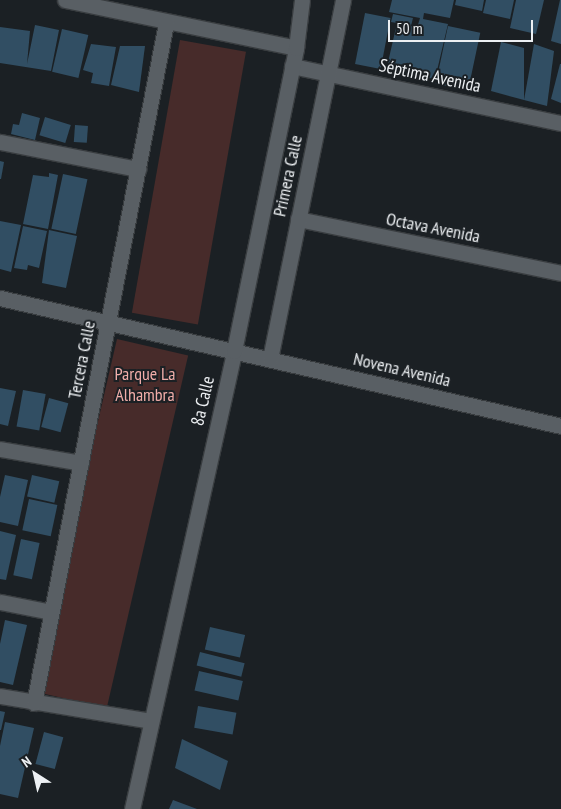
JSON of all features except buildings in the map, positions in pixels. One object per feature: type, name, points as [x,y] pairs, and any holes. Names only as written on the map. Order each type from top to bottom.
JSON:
[{"type":"street","points":[[65,0],[166,23],[296,48]]},
{"type":"street","name":"8a Calle","points":[[132,809],[234,351],[296,48],[302,0]]},
{"type":"street","name":"Primera Calle","points":[[270,359],[343,0]]},
{"type":"street","name":"Tercera Calle","points":[[34,703],[166,23]]},
{"type":"street","name":"Séptima Avenida","points":[[292,66],[561,123]]},
{"type":"street","points":[[0,142],[138,168]]},
{"type":"street","name":"Octava Avenida","points":[[298,219],[561,272]]},
{"type":"street","name":"Novena Avenida","points":[[0,298],[108,321],[561,426]]},
{"type":"street","points":[[0,449],[81,463]]},
{"type":"street","points":[[0,602],[51,612]]},
{"type":"street","points":[[0,696],[152,721]]},
{"type":"green space","name":"Parque La Alhambra","points":[[180,40],[246,52],[198,324],[132,313]]},
{"type":"green space","name":"Parque La Alhambra","points":[[117,339],[188,355],[107,708],[36,692]]}]
